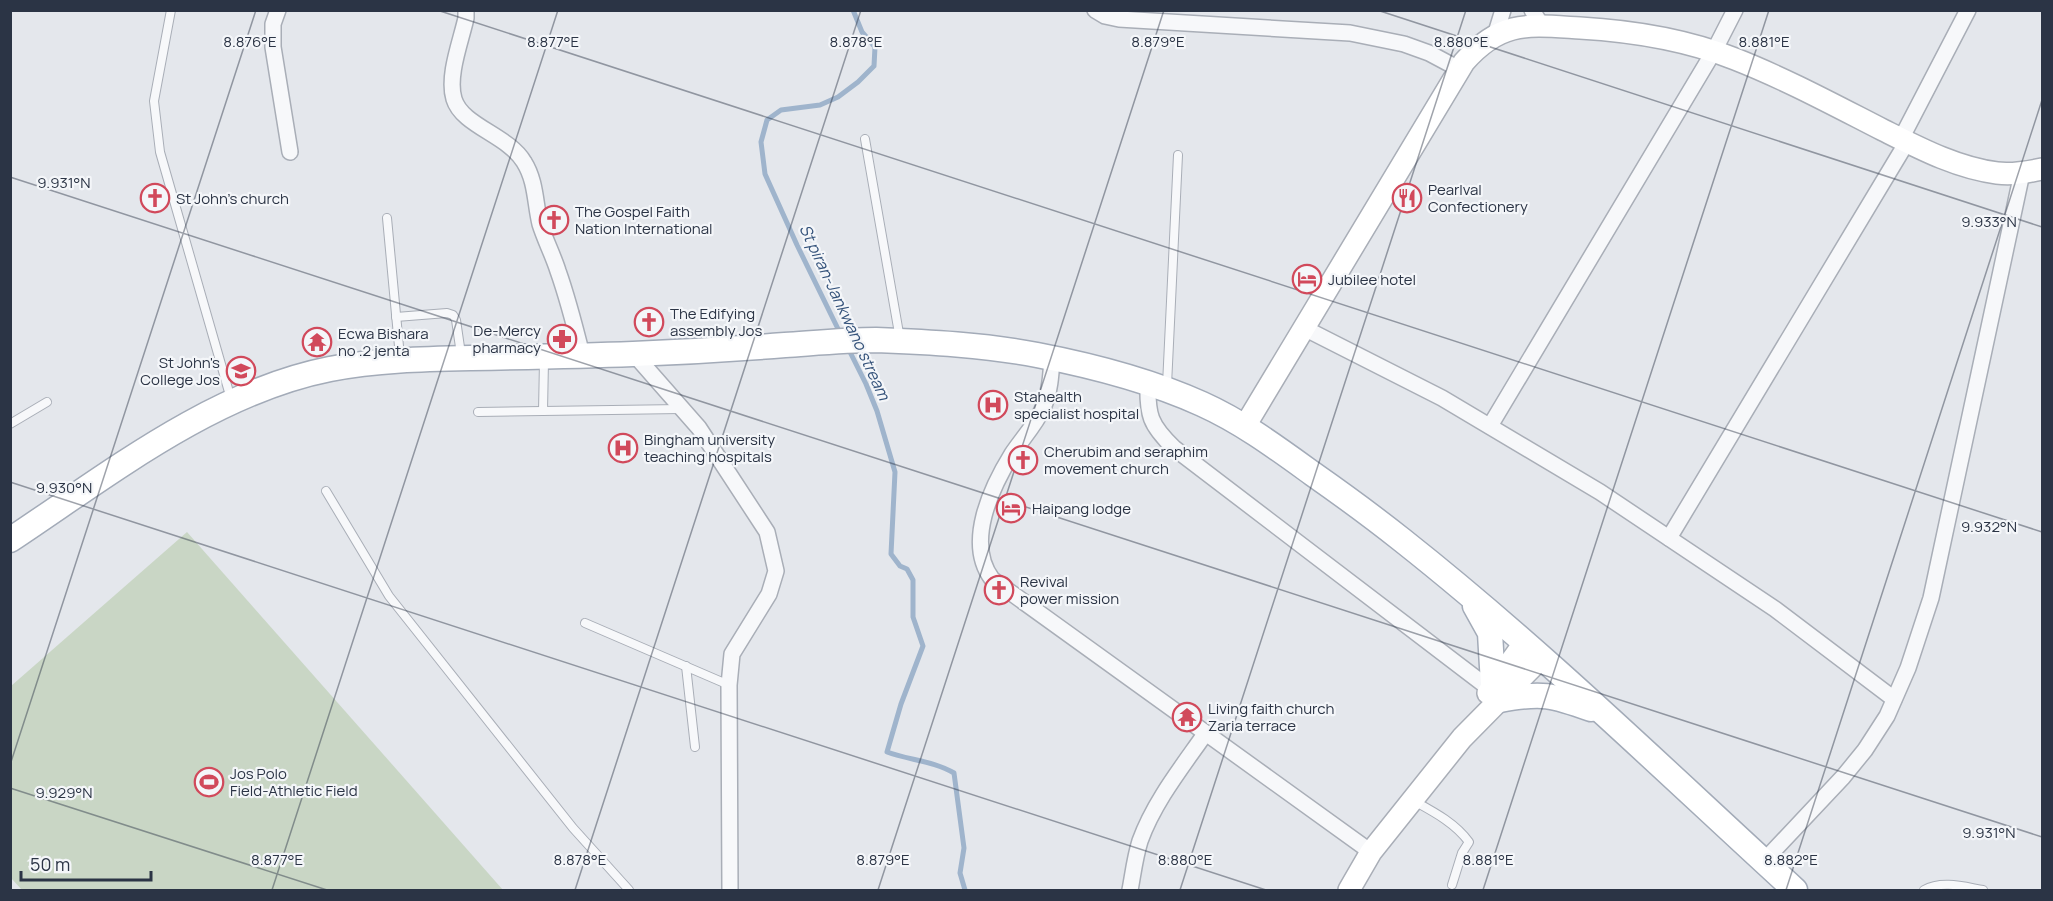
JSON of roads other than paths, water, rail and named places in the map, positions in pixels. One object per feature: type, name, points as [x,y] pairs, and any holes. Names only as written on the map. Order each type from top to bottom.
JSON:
[{"type":"main road","points":[[11,538],[158,442],[232,403],[286,381],[329,370],[400,361],[634,354],[873,340],[962,346],[1052,358],[1157,386],[1204,405],[1245,426],[1370,515],[1461,587],[1533,650],[1795,891]]},
{"type":"main road","points":[[1461,587],[1481,614],[1490,633],[1494,691],[1542,694],[1602,713]]},
{"type":"street","points":[[279,10],[273,24],[273,47],[290,152]]},
{"type":"street","points":[[466,10],[451,84],[453,96],[464,116],[495,134],[524,161],[532,179],[540,224],[570,309],[582,356]]},
{"type":"street","points":[[1095,10],[1105,16],[1119,19],[1350,33],[1404,44],[1429,53],[1459,69]]},
{"type":"street","points":[[1495,36],[1503,10]]},
{"type":"street","points":[[1490,426],[1714,51],[1735,10]]},
{"type":"street","points":[[1669,538],[1904,140],[1968,10]]},
{"type":"street","points":[[1245,426],[1459,69],[1476,48],[1511,28],[1537,18],[1673,40],[1714,51],[1776,75],[1904,140],[1970,168],[1998,173],[2032,171],[1931,598],[1908,668],[1887,716],[1865,750],[1843,777],[1764,861]]},
{"type":"street","points":[[1304,328],[1442,398],[1600,492],[1775,609],[1894,699]]},
{"type":"street","points":[[634,354],[699,428],[767,531],[776,571],[769,594],[732,654],[729,685],[730,891]]},
{"type":"street","points":[[1052,358],[1051,381],[1042,410],[1003,470],[993,491],[984,520],[981,541],[981,557],[985,570],[992,579],[1371,852]]},
{"type":"street","points":[[1157,386],[1147,406],[1151,421],[1160,435],[1174,448],[1494,691]]},
{"type":"street","points":[[1349,891],[1371,852],[1462,738],[1494,691],[1533,650]]},
{"type":"street","points":[[1130,891],[1141,840],[1154,811],[1205,734]]},
{"type":"lane","points":[[171,10],[154,101],[160,152],[232,403]]},
{"type":"lane","points":[[865,139],[901,342]]},
{"type":"lane","points":[[1157,386],[1178,155]]},
{"type":"lane","points":[[387,218],[400,361]]},
{"type":"lane","points":[[396,316],[453,315],[456,320],[461,358]]},
{"type":"lane","points":[[543,411],[544,356]]},
{"type":"lane","points":[[10,424],[47,402]]},
{"type":"lane","points":[[478,412],[682,409]]},
{"type":"lane","points":[[326,491],[389,596],[573,828],[629,891]]},
{"type":"lane","points":[[585,623],[729,685]]},
{"type":"lane","points":[[686,666],[694,747]]},
{"type":"lane","points":[[1413,800],[1439,814],[1469,842],[1462,853],[1452,885]]},
{"type":"lane","points":[[1924,891],[1929,887],[1947,885],[1983,891]]},
{"type":"waterway","name":"St piran-Jankwano stream","points":[[841,335],[765,174],[761,142],[767,120],[781,110],[820,105],[838,97],[874,66],[875,47],[862,32],[853,10]]},
{"type":"waterway","name":"St piran-Jankwano stream","points":[[847,346],[877,411],[895,472],[891,554],[900,566],[907,569],[913,580],[913,617],[923,646],[901,704],[887,752],[938,766],[954,773],[964,848],[960,873],[965,890]]},
{"type":"place","name":"St John's church","points":[[155,198]]},
{"type":"place","name":"Pearlval Confectionery","points":[[1407,198]]},
{"type":"place","name":"The Gospel Faith Nation International","points":[[554,220]]},
{"type":"place","name":"Jubilee hotel","points":[[1307,279]]},
{"type":"place","name":"The Edifying assembly Jos","points":[[649,322]]},
{"type":"place","name":"De-Mercy pharmacy","points":[[562,339]]},
{"type":"place","name":"Ecwa Bishara no .2 jenta","points":[[317,342]]},
{"type":"place","name":"St John's College Jos","points":[[241,371]]},
{"type":"place","name":"Stahealth specialist hospital","points":[[993,405]]},
{"type":"place","name":"Bingham university teaching hospitals","points":[[623,448]]},
{"type":"place","name":"Cherubim and seraphim movement church","points":[[1023,460]]},
{"type":"place","name":"Haipang lodge","points":[[1011,508]]},
{"type":"place","name":"Revival power mission","points":[[999,590]]},
{"type":"place","name":"Living faith church Zaria terrace","points":[[1187,717]]},
{"type":"place","name":"Jos Polo Field-Athletic Field","points":[[209,782]]}]
